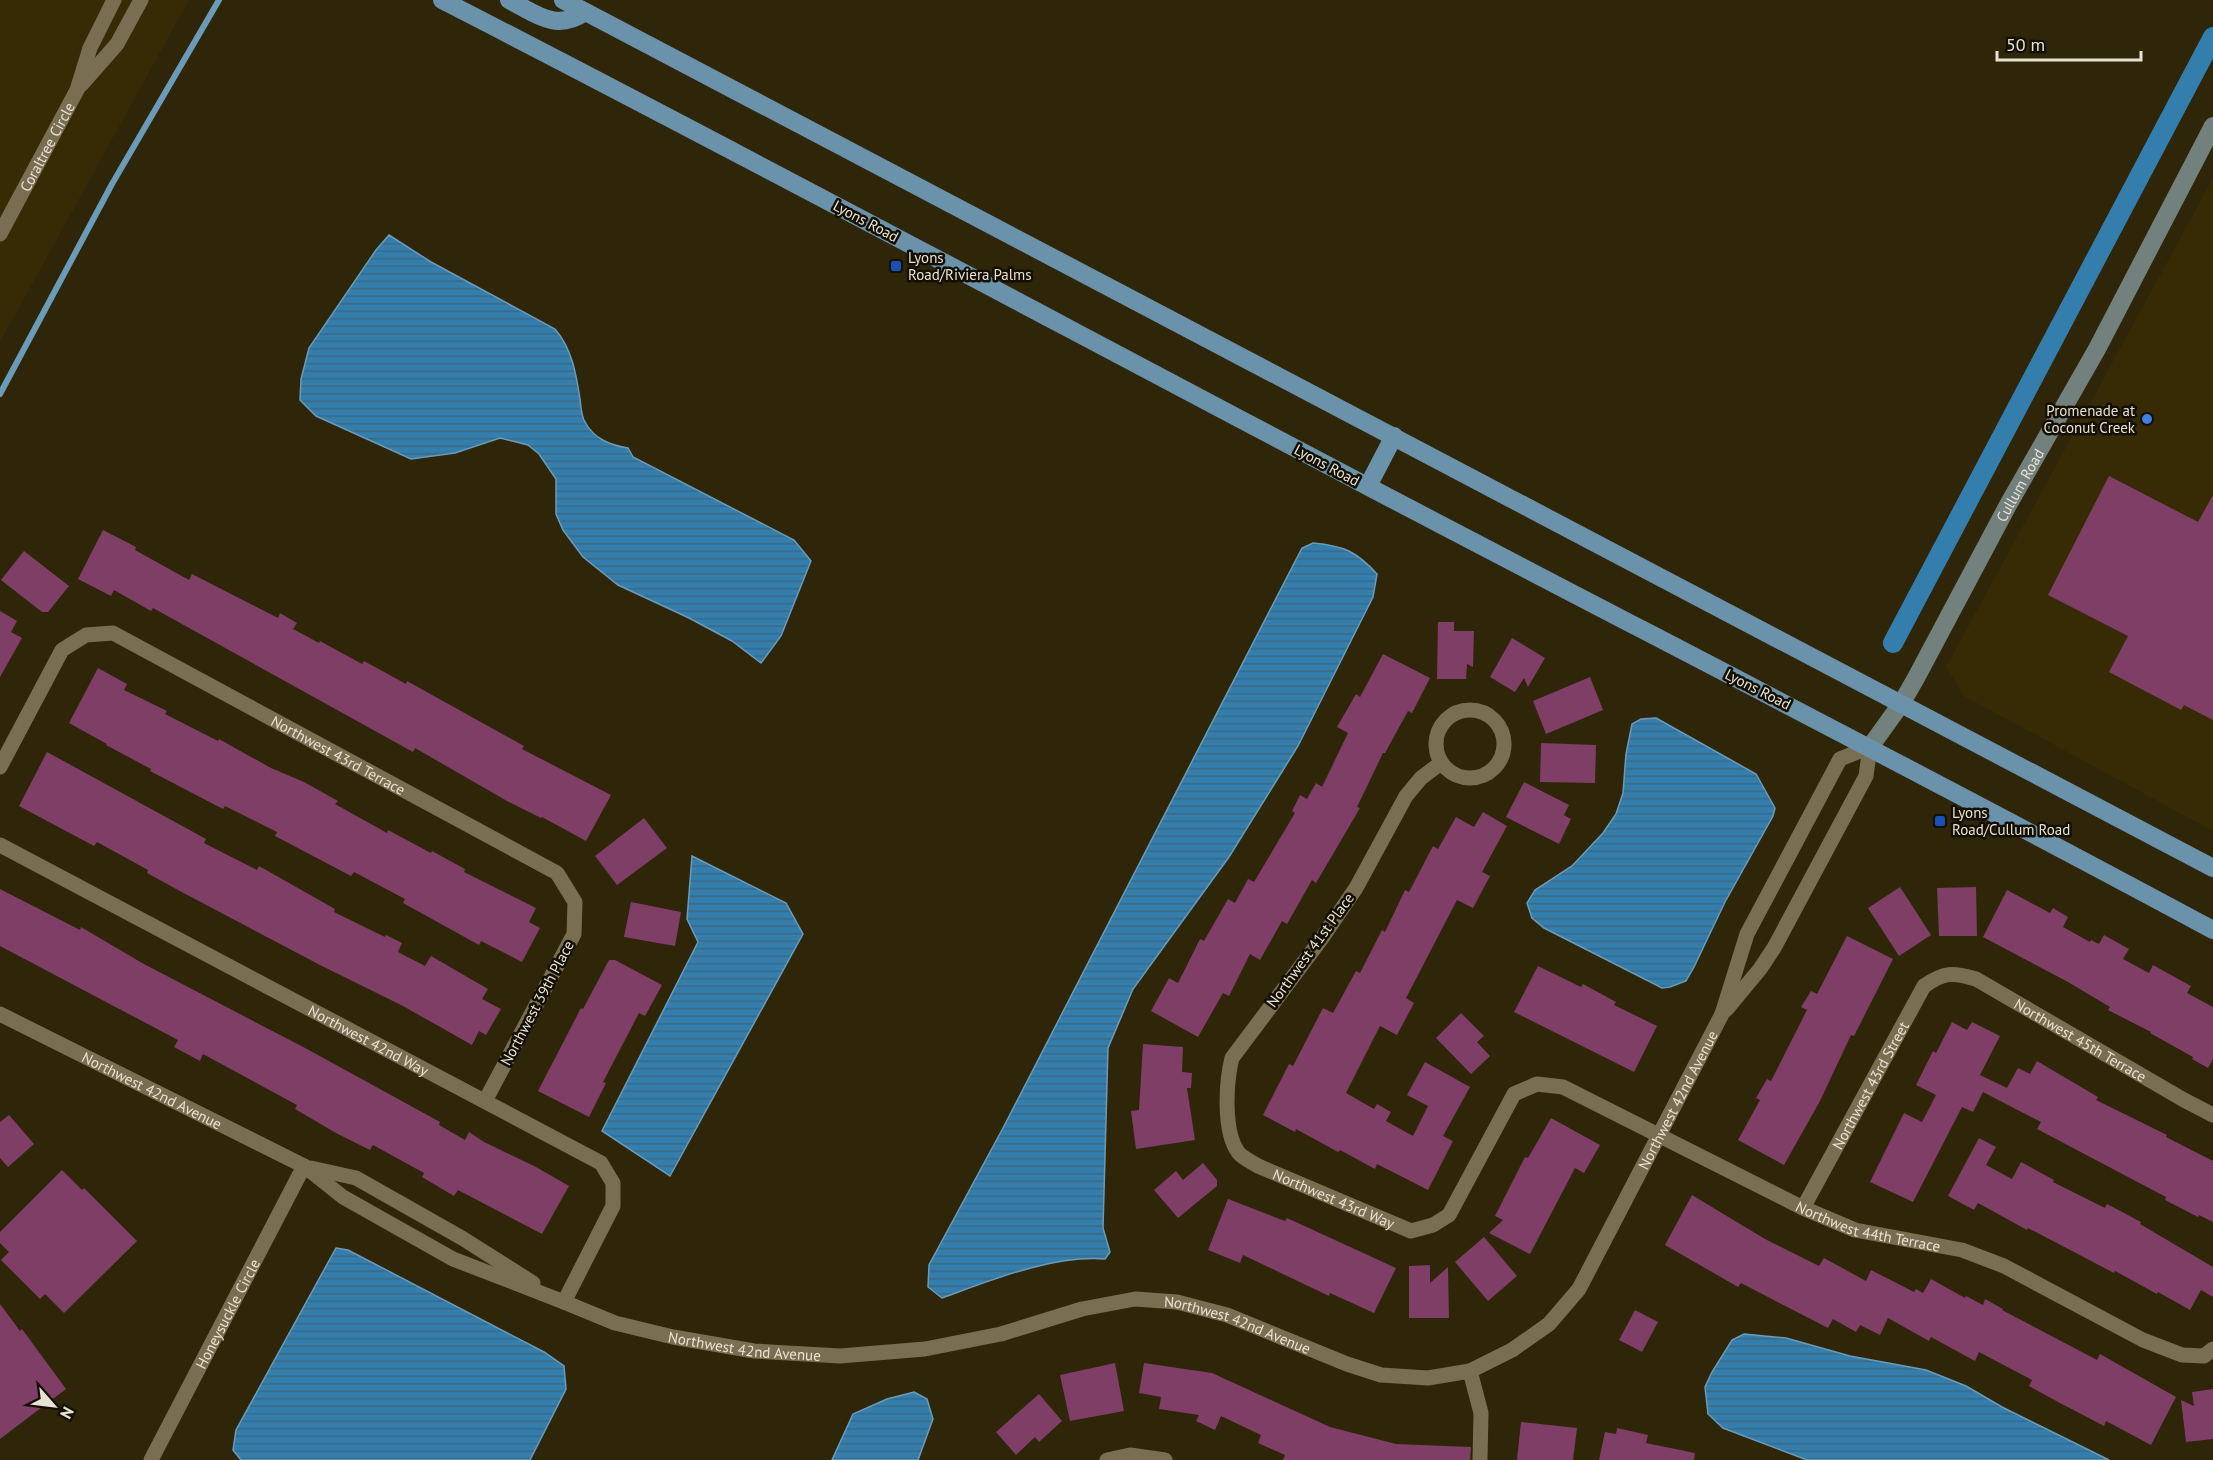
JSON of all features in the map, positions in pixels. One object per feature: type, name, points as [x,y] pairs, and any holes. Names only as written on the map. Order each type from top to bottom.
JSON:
[{"type":"main road","name":"Lyons Road","points":[[442,0],[1870,747],[2213,930]]},
{"type":"main road","points":[[509,0],[546,20],[560,22],[575,19],[585,12]]},
{"type":"main road","points":[[563,0],[2213,868]]},
{"type":"main road","points":[[1368,486],[1394,436]]},
{"type":"street","name":"Coraltree Circle","points":[[0,234],[77,90],[90,48],[114,0]]},
{"type":"street","name":"Coraltree Circle","points":[[77,90],[117,44],[141,0]]},
{"type":"street","name":"Cullum Road","points":[[1870,747],[1901,705],[2003,515],[2097,349],[2213,126]]},
{"type":"street","name":"Northwest 43rd Terrace","points":[[0,767],[62,650],[86,635],[113,633],[557,873],[575,902]]},
{"type":"street","points":[[1463,711],[1484,713],[1500,728],[1503,750],[1499,761],[1492,770],[1482,776],[1460,777],[1441,763],[1437,753],[1438,731],[1453,715],[1463,711]]},
{"type":"street","name":"Northwest 42nd Avenue","points":[[0,1014],[304,1166],[343,1197],[453,1259],[615,1323],[673,1337],[754,1351],[840,1356],[925,1349],[1001,1334],[1082,1309],[1135,1299],[1177,1302],[1227,1315],[1381,1376],[1428,1378],[1470,1371],[1512,1350],[1549,1324],[1579,1289],[1722,1014],[1747,934],[1840,759],[1870,747],[1866,776],[1774,948],[1760,969],[1722,1014]]},
{"type":"street","name":"Northwest 41st Place","points":[[1239,1153],[1230,1131],[1227,1078],[1232,1058],[1344,905],[1406,796],[1421,778],[1441,763]]},
{"type":"street","name":"Northwest 42nd Way","points":[[0,845],[601,1163],[613,1183],[613,1206],[564,1302]]},
{"type":"street","name":"Northwest 39th Place","points":[[485,1101],[574,934],[575,902]]},
{"type":"street","name":"Northwest 45th Terrace","points":[[1946,974],[1976,979],[2213,1115]]},
{"type":"street","name":"Northwest 43rd Street","points":[[1803,1208],[1924,986],[1946,974]]},
{"type":"street","name":"Northwest 44th Terrace","points":[[1433,1226],[1449,1215],[1514,1094],[1537,1084],[1563,1087],[1803,1208],[1855,1230],[1962,1250],[2004,1266],[2143,1340],[2182,1355],[2208,1353]]},
{"type":"street","name":"Northwest 43rd Way","points":[[1239,1153],[1258,1166],[1411,1231],[1433,1226]]},
{"type":"street","name":"Northwest 42nd Avenue","points":[[304,1166],[356,1178],[462,1238],[564,1302]]},
{"type":"street","name":"Honeysuckle Circle","points":[[151,1460],[304,1166]]},
{"type":"street","points":[[1470,1371],[1480,1413],[1480,1460]]},
{"type":"street","points":[[1107,1460],[1130,1455],[1165,1460]]},
{"type":"shaded area","points":[[0,0],[189,0],[0,342]]},
{"type":"shaded area","name":"Promenade at Coconut Creek","points":[[2213,178],[2213,831],[1964,696],[1946,667]]},
{"type":"water","points":[[389,235],[431,262],[555,329],[566,345],[572,362],[584,420],[598,437],[609,443],[628,448],[633,457],[794,540],[811,561],[781,636],[761,663],[732,641],[618,585],[583,557],[563,530],[556,514],[556,479],[539,454],[528,445],[500,438],[455,453],[411,459],[316,416],[300,400],[301,379],[309,348],[376,250]]},
{"type":"water","points":[[1313,543],[1341,548],[1362,560],[1377,574],[1373,597],[1298,746],[1229,857],[1133,989],[1108,1048],[1103,1228],[1110,1252],[1105,1259],[1064,1261],[1022,1270],[942,1298],[928,1287],[929,1265],[1003,1128],[1302,548]]},
{"type":"water","points":[[1656,718],[1756,774],[1775,808],[1773,816],[1725,902],[1686,981],[1662,988],[1544,928],[1532,918],[1527,903],[1535,890],[1572,866],[1603,833],[1616,814],[1623,793],[1626,754],[1632,724],[1641,719]]},
{"type":"water","points":[[692,856],[786,903],[803,934],[670,1176],[602,1131],[698,942],[687,919]]},
{"type":"water","points":[[336,1248],[348,1250],[544,1352],[564,1366],[566,1389],[530,1460],[241,1460],[233,1450],[236,1430]]},
{"type":"water","points":[[1744,1334],[1786,1338],[1850,1356],[1926,1370],[1966,1386],[2002,1407],[2109,1460],[1807,1460],[1723,1428],[1708,1414],[1705,1387],[1732,1340]]},
{"type":"water","points":[[914,1392],[927,1399],[933,1419],[918,1460],[832,1460],[853,1414],[887,1399]]},
{"type":"building","points":[[2109,476],[2198,522],[2213,495],[2213,720],[2184,705],[2181,710],[2109,672],[2128,636],[2048,595]]},
{"type":"building","points":[[103,530],[136,547],[135,550],[189,580],[192,574],[278,618],[280,613],[297,623],[293,629],[362,664],[364,661],[406,684],[407,681],[524,746],[522,749],[611,795],[586,841],[507,801],[415,748],[413,752],[153,608],[151,611],[114,590],[111,596],[78,579]]},
{"type":"building","points":[[24,551],[69,586],[48,612],[42,612],[1,580]]},
{"type":"building","points":[[0,611],[17,621],[11,632],[22,638],[0,677]]},
{"type":"building","points":[[1438,622],[1454,622],[1454,631],[1474,631],[1473,667],[1467,664],[1466,679],[1437,679]]},
{"type":"building","points":[[1512,638],[1545,658],[1528,687],[1524,678],[1515,692],[1490,677]]},
{"type":"building","points":[[1383,654],[1430,678],[1412,713],[1408,711],[1383,753],[1357,807],[1360,808],[1316,883],[1312,880],[1287,924],[1282,921],[1260,960],[1250,954],[1229,996],[1223,993],[1198,1037],[1151,1011],[1169,978],[1178,983],[1200,939],[1204,941],[1228,899],[1235,903],[1248,879],[1254,882],[1295,813],[1292,811],[1300,795],[1307,799],[1316,783],[1322,787],[1348,733],[1337,727],[1356,694],[1360,697]]},
{"type":"building","points":[[98,668],[127,684],[124,690],[167,711],[165,714],[218,741],[219,739],[271,768],[304,782],[338,801],[335,804],[387,833],[388,830],[431,853],[432,851],[465,869],[464,872],[536,908],[529,922],[540,928],[522,962],[481,941],[479,945],[403,903],[405,899],[354,872],[351,876],[275,836],[277,832],[225,806],[223,809],[150,771],[151,769],[69,723]]},
{"type":"building","points":[[1590,677],[1603,710],[1546,734],[1533,701]]},
{"type":"building","points":[[1541,743],[1596,745],[1595,783],[1540,782]]},
{"type":"building","points":[[47,752],[206,839],[204,843],[257,870],[259,866],[335,909],[334,912],[402,943],[398,952],[425,966],[431,956],[488,989],[482,999],[501,1009],[486,1035],[479,1031],[472,1045],[403,1006],[178,890],[147,873],[148,870],[97,842],[94,846],[19,806]]},
{"type":"building","points":[[1524,782],[1569,805],[1564,815],[1571,819],[1559,844],[1506,817]]},
{"type":"building","points":[[1483,812],[1507,826],[1482,872],[1490,876],[1473,908],[1457,900],[1406,998],[1414,1003],[1397,1035],[1380,1026],[1346,1093],[1374,1109],[1377,1104],[1391,1112],[1386,1121],[1413,1136],[1428,1106],[1407,1095],[1425,1062],[1470,1087],[1443,1136],[1453,1141],[1428,1190],[1377,1164],[1375,1169],[1340,1150],[1338,1152],[1296,1129],[1295,1132],[1263,1115],[1289,1064],[1293,1066],[1323,1008],[1333,1013],[1356,971],[1360,973],[1382,930],[1385,932],[1405,890],[1409,892],[1433,846],[1438,849],[1456,817],[1474,827]]},
{"type":"building","points":[[644,818],[667,848],[617,885],[595,856]]},
{"type":"building","points":[[1900,887],[1931,935],[1899,956],[1868,908]]},
{"type":"building","points":[[1976,887],[1977,936],[1939,936],[1937,888]]},
{"type":"building","points":[[0,889],[80,930],[81,927],[142,963],[440,1122],[439,1125],[465,1140],[469,1132],[569,1186],[542,1234],[458,1190],[454,1196],[422,1177],[424,1173],[373,1145],[370,1150],[336,1133],[295,1109],[297,1105],[203,1054],[200,1061],[174,1047],[178,1040],[0,946]]},
{"type":"building","points":[[2007,890],[2050,913],[2053,908],[2068,917],[2063,927],[2090,942],[2091,940],[2099,944],[2104,935],[2129,949],[2123,959],[2149,973],[2153,965],[2191,986],[2187,993],[2213,1007],[2213,1059],[2208,1068],[2151,1032],[2108,1010],[2110,1007],[2068,982],[1983,937]]},
{"type":"building","points":[[631,902],[681,912],[675,946],[624,937]]},
{"type":"building","points":[[1847,936],[1893,959],[1854,1036],[1851,1035],[1820,1101],[1784,1165],[1738,1140],[1760,1100],[1756,1098],[1767,1079],[1771,1081],[1807,1010],[1801,1007],[1811,991],[1817,994]]},
{"type":"building","points":[[609,960],[615,960],[662,985],[645,1016],[639,1013],[603,1082],[606,1083],[589,1117],[538,1091]]},
{"type":"building","points":[[1538,966],[1581,987],[1583,984],[1616,1002],[1614,1005],[1657,1026],[1634,1072],[1514,1012]]},
{"type":"building","points":[[1461,1013],[1484,1036],[1477,1042],[1490,1056],[1471,1074],[1436,1038]]},
{"type":"building","points":[[1952,1022],[1967,1030],[1972,1022],[2000,1036],[1980,1075],[2007,1088],[2018,1068],[2030,1074],[2037,1061],[2098,1097],[2096,1100],[2213,1161],[2213,1222],[2165,1200],[2166,1197],[2037,1129],[2041,1122],[1983,1092],[1973,1112],[1962,1107],[1913,1202],[1870,1182],[1904,1113],[1922,1122],[1936,1095],[1916,1085],[1933,1051],[1936,1053]]},
{"type":"building","points":[[1143,1044],[1183,1047],[1182,1072],[1192,1073],[1191,1088],[1187,1088],[1195,1140],[1136,1149],[1131,1111],[1139,1110]]},
{"type":"building","points":[[9,1115],[34,1144],[8,1167],[0,1158],[0,1122]]},
{"type":"building","points":[[1551,1118],[1600,1145],[1584,1173],[1575,1168],[1530,1254],[1489,1233],[1503,1220],[1495,1216],[1525,1157],[1528,1158]]},
{"type":"building","points":[[1979,1138],[1996,1147],[1986,1165],[2012,1179],[2021,1162],[2054,1180],[2053,1182],[2105,1208],[2107,1204],[2141,1222],[2140,1224],[2213,1267],[2213,1297],[2201,1290],[2190,1310],[2028,1228],[2027,1230],[1978,1203],[1974,1210],[1948,1196]]},
{"type":"building","points":[[1203,1163],[1217,1180],[1217,1186],[1178,1218],[1154,1190],[1176,1171],[1183,1180]]},
{"type":"building","points":[[62,1170],[82,1190],[84,1188],[137,1241],[64,1313],[45,1294],[40,1299],[1,1260],[9,1252],[0,1243],[0,1232]]},
{"type":"building","points":[[1692,1195],[1765,1239],[1819,1266],[1824,1258],[1866,1281],[1871,1270],[1914,1292],[1916,1289],[1923,1293],[1931,1279],[1983,1305],[1985,1299],[2097,1360],[2100,1354],[2176,1397],[2151,1445],[2106,1421],[2104,1426],[2060,1403],[2029,1386],[2032,1380],[1979,1352],[1975,1361],[1931,1337],[1929,1341],[1888,1318],[1880,1335],[1860,1325],[1856,1332],[1833,1319],[1828,1328],[1741,1283],[1738,1287],[1665,1245]]},
{"type":"building","points":[[1228,1199],[1285,1221],[1287,1218],[1396,1268],[1374,1313],[1330,1293],[1329,1296],[1243,1255],[1240,1263],[1208,1250]]},
{"type":"building","points":[[1484,1237],[1517,1276],[1488,1301],[1455,1262]]},
{"type":"building","points":[[1430,1265],[1430,1283],[1448,1267],[1449,1318],[1409,1318],[1409,1266]]},
{"type":"building","points":[[0,1304],[20,1331],[22,1329],[66,1389],[0,1439]]},
{"type":"building","points":[[1635,1310],[1658,1322],[1642,1352],[1619,1340]]},
{"type":"building","points":[[1115,1363],[1124,1411],[1070,1421],[1060,1375]]},
{"type":"building","points":[[1144,1363],[1212,1373],[1330,1427],[1396,1444],[1471,1447],[1470,1460],[1283,1460],[1285,1455],[1258,1443],[1261,1435],[1221,1416],[1215,1430],[1196,1421],[1199,1415],[1159,1409],[1161,1397],[1139,1393]]},
{"type":"building","points":[[2213,1389],[2213,1439],[2186,1442],[2181,1400],[2194,1406],[2192,1392]]},
{"type":"building","points":[[1039,1394],[1062,1421],[1039,1442],[1035,1437],[1016,1455],[996,1432]]},
{"type":"building","points":[[1521,1422],[1577,1428],[1573,1460],[1517,1460]]},
{"type":"building","points":[[1617,1428],[1648,1435],[1646,1443],[1695,1453],[1694,1460],[1599,1460],[1605,1432],[1616,1434]]},
{"type":"waterway","points":[[0,394],[112,184],[219,0]]},
{"type":"waterway","points":[[1893,643],[2213,37]]},
{"type":"place","name":"Lyons Road/Riviera Palms","points":[[896,266]]},
{"type":"place","name":"Promenade at Coconut Creek","points":[[2147,419]]},
{"type":"place","name":"Lyons Road/Cullum Road","points":[[1940,821]]}]
